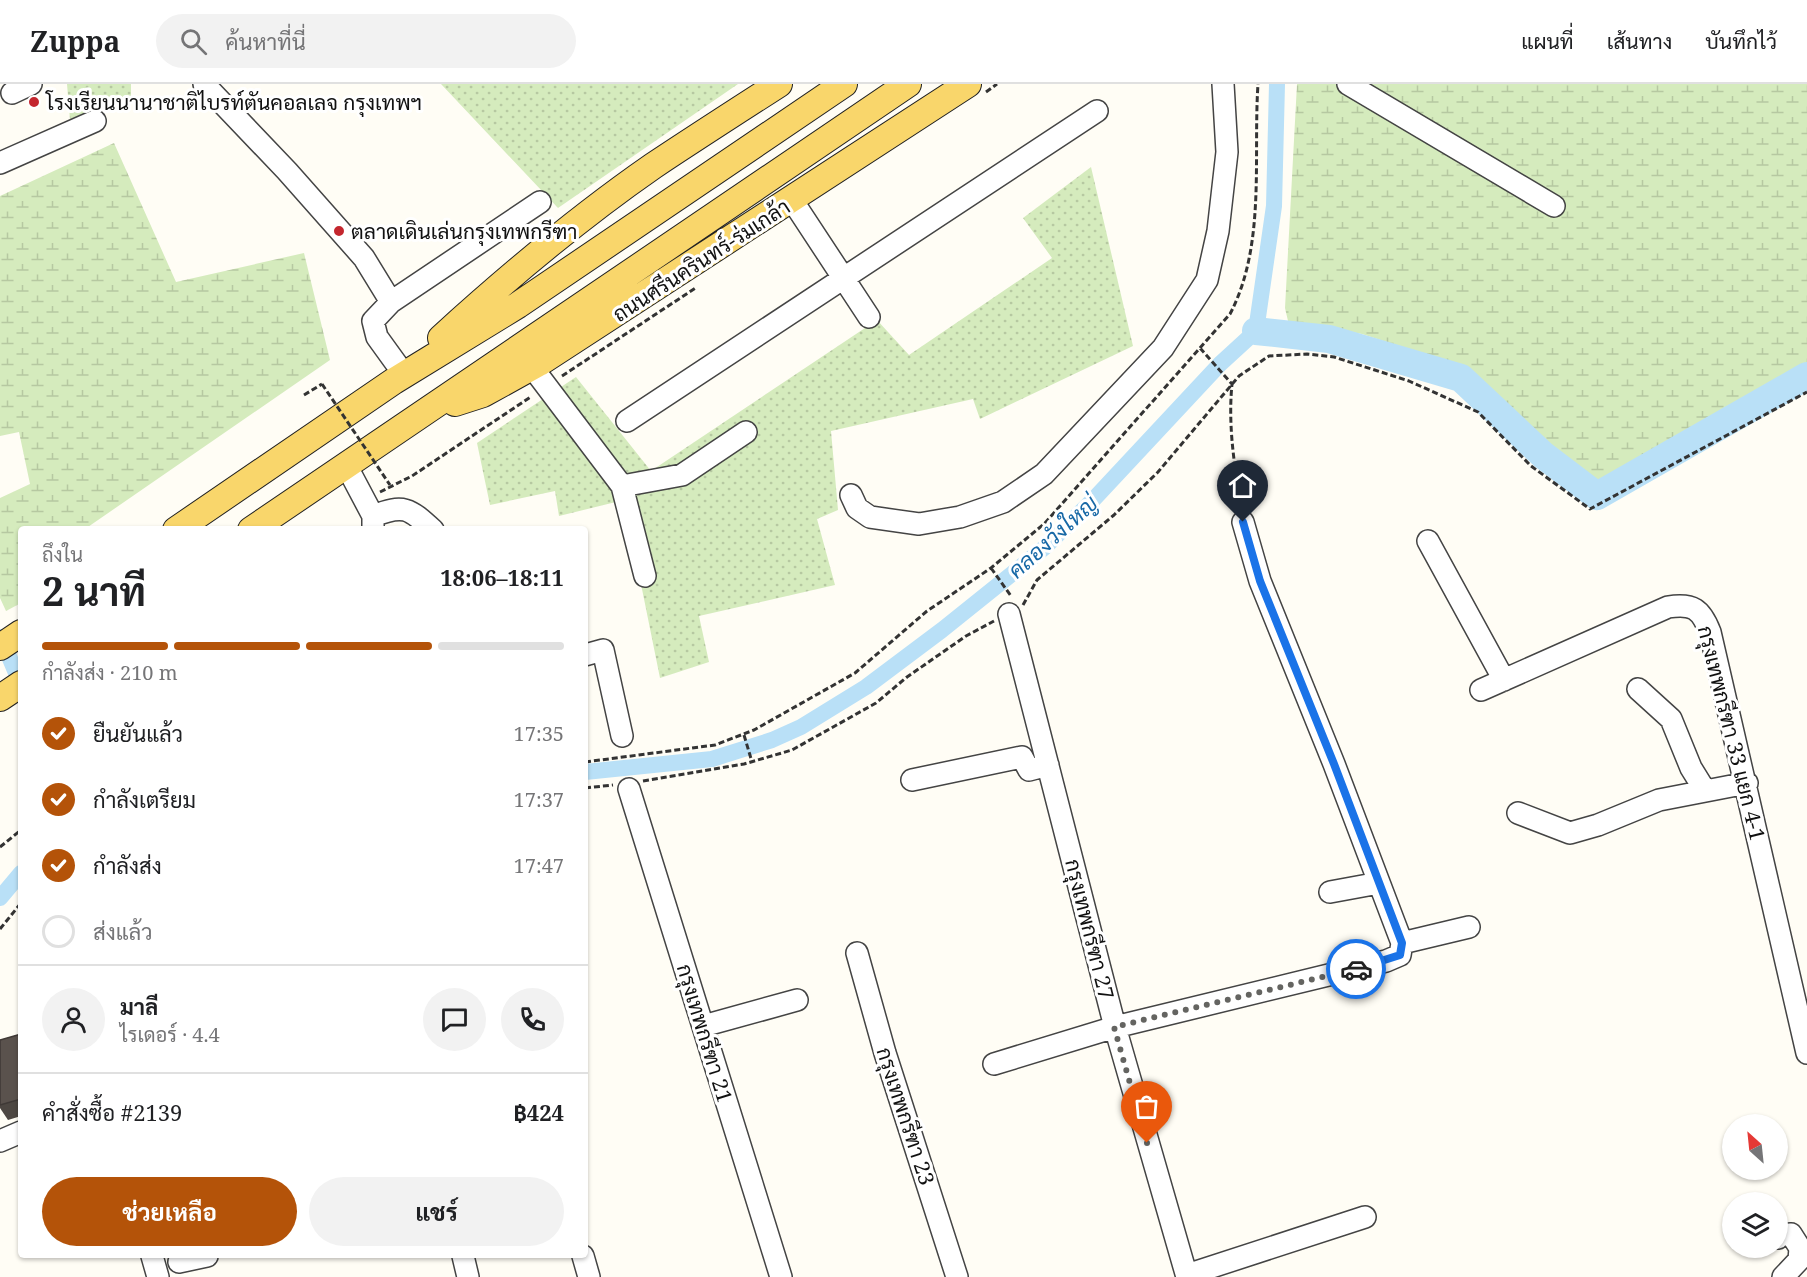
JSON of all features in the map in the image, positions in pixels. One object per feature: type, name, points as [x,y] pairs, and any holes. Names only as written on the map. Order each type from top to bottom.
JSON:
[{"type":"main road","points":[[398,377],[506,279],[586,217],[651,168],[779,84]]},
{"type":"main road","points":[[182,526],[398,377],[518,305],[844,84]]},
{"type":"main road","name":"ถนนศรีนครินทร์-ร่มเกล้า","points":[[257,526],[908,84]]},
{"type":"main road","name":"ถนนศรีนครินทร์-ร่มเกล้า","points":[[424,413],[483,393],[532,367],[968,84]]},
{"type":"main road","points":[[0,647],[18,635]]},
{"type":"main road","points":[[0,698],[18,686]]},
{"type":"street","points":[[204,84],[287,171],[364,258],[391,302]]},
{"type":"street","points":[[851,495],[857,508],[870,517],[919,524],[960,517],[1003,502],[1044,474],[1163,348],[1207,280],[1218,231],[1227,152],[1223,84]]},
{"type":"street","points":[[1348,84],[1554,206]]},
{"type":"street","points":[[627,421],[1097,111]]},
{"type":"street","points":[[0,163],[95,121]]},
{"type":"street","points":[[792,200],[869,317]]},
{"type":"street","points":[[398,377],[377,337],[373,321],[391,302],[540,202]]},
{"type":"street","points":[[532,367],[622,486],[645,576]]},
{"type":"street","points":[[622,486],[682,475],[746,432]]},
{"type":"street","points":[[346,465],[373,523],[393,509],[405,508],[428,526]]},
{"type":"street","points":[[994,1064],[1114,1027],[1386,961],[1400,955],[1402,943],[1260,581],[1243,522]]},
{"type":"street","points":[[1428,541],[1504,680]]},
{"type":"street","name":"กรุงเทพกรีฑา 33 แยก 4-1","points":[[1481,690],[1668,607],[1683,605],[1703,616],[1710,632],[1747,783],[1807,1053]]},
{"type":"street","name":"กรุงเทพกรีฑา 27","points":[[1008,614],[1114,1027],[1187,1276]]},
{"type":"street","points":[[588,654],[603,650],[622,736]]},
{"type":"street","points":[[1638,689],[1671,719],[1691,768],[1704,789]]},
{"type":"street","points":[[912,780],[1022,757],[1029,770],[1048,765]]},
{"type":"street","points":[[1518,813],[1570,832],[1598,825],[1659,800],[1704,789],[1747,783]]},
{"type":"street","name":"กรุงเทพกรีฑา 21","points":[[630,785],[781,1277]]},
{"type":"street","points":[[1330,892],[1379,883]]},
{"type":"street","points":[[1402,943],[1469,927]]},
{"type":"street","name":"กรุงเทพกรีฑา 23","points":[[857,953],[885,1053],[957,1277]]},
{"type":"street","points":[[703,1026],[797,1000]]},
{"type":"street","points":[[0,1141],[18,1133]]},
{"type":"street","points":[[1187,1276],[1365,1217]]},
{"type":"street","points":[[1784,1276],[1799,1260],[1800,1248],[1791,1234],[1788,1235]]},
{"type":"street","points":[[153,1258],[158,1277]]},
{"type":"street","points":[[180,1265],[201,1258]]},
{"type":"street","points":[[463,1258],[468,1277]]},
{"type":"street","points":[[583,1258],[589,1277]]},
{"type":"street","points":[[1780,1258],[1784,1276]]},
{"type":"path","points":[[1200,348],[1232,384],[1230,411],[1232,449],[1243,522]]},
{"type":"path","points":[[991,568],[1021,609],[1037,580],[1114,514],[1158,472],[1239,376],[1269,356],[1307,354],[1334,357],[1409,381],[1478,411],[1531,466],[1590,508],[1807,392]]},
{"type":"path","points":[[304,395],[322,384],[390,485]]},
{"type":"path","points":[[377,494],[390,485],[412,476]]},
{"type":"path","points":[[588,788],[630,785],[752,762],[792,750],[865,710],[966,636],[1008,614]]},
{"type":"path","points":[[743,734],[752,762]]},
{"type":"path","points":[[0,847],[18,832]]},
{"type":"path","points":[[0,929],[18,907]]},
{"type":"green space","points":[[67,84],[131,84],[131,96],[125,96],[70,120]]},
{"type":"green space","points":[[441,84],[738,84],[558,208]]},
{"type":"green space","points":[[1297,84],[1807,84],[1807,364],[1800,365],[1608,482],[1594,486],[1495,394],[1460,366],[1362,334],[1288,321],[1285,308]]},
{"type":"green space","points":[[114,143],[176,282],[304,253],[330,360],[89,526],[18,526],[18,605],[6,611],[0,598],[0,498],[30,484],[19,432],[0,436],[0,196]]},
{"type":"green space","points":[[1091,167],[1133,346],[980,419],[973,399],[831,431],[838,510],[817,519],[835,585],[699,616],[709,662],[660,678],[624,500],[559,516],[555,491],[490,505],[477,443],[576,377],[651,471],[877,320],[909,355],[1052,258],[1023,218]]},
{"type":"building","points":[[18,1035],[18,1100],[0,1105],[0,1040]]},
{"type":"waterway","name":"คลองวังใหญ่","points":[[588,772],[712,759],[772,740],[801,727],[866,687],[942,630],[1044,548],[1093,500],[1220,364],[1256,331],[1274,206],[1277,84]]},
{"type":"waterway","points":[[1256,331],[1329,339],[1461,378],[1543,455],[1597,496],[1807,376]]},
{"type":"waterway","points":[[1,637],[18,678]]},
{"type":"waterway","name":"คลองวังใหญ่","points":[[0,898],[18,877]]},
{"type":"way so far","points":[[1147,1143],[1114,1027],[1356,969]]},
{"type":"place","name":"โรงเรียนนานาชาติไบรท์ตันคอลเลจ กรุงเทพฯ","points":[[34,102]]},
{"type":"place","name":"ตลาดเดินเล่นกรุงเทพกรีฑา","points":[[339,231]]},
{"type":"route","points":[[1243,522],[1260,581],[1334,764],[1402,943],[1400,955],[1356,969]]}]
